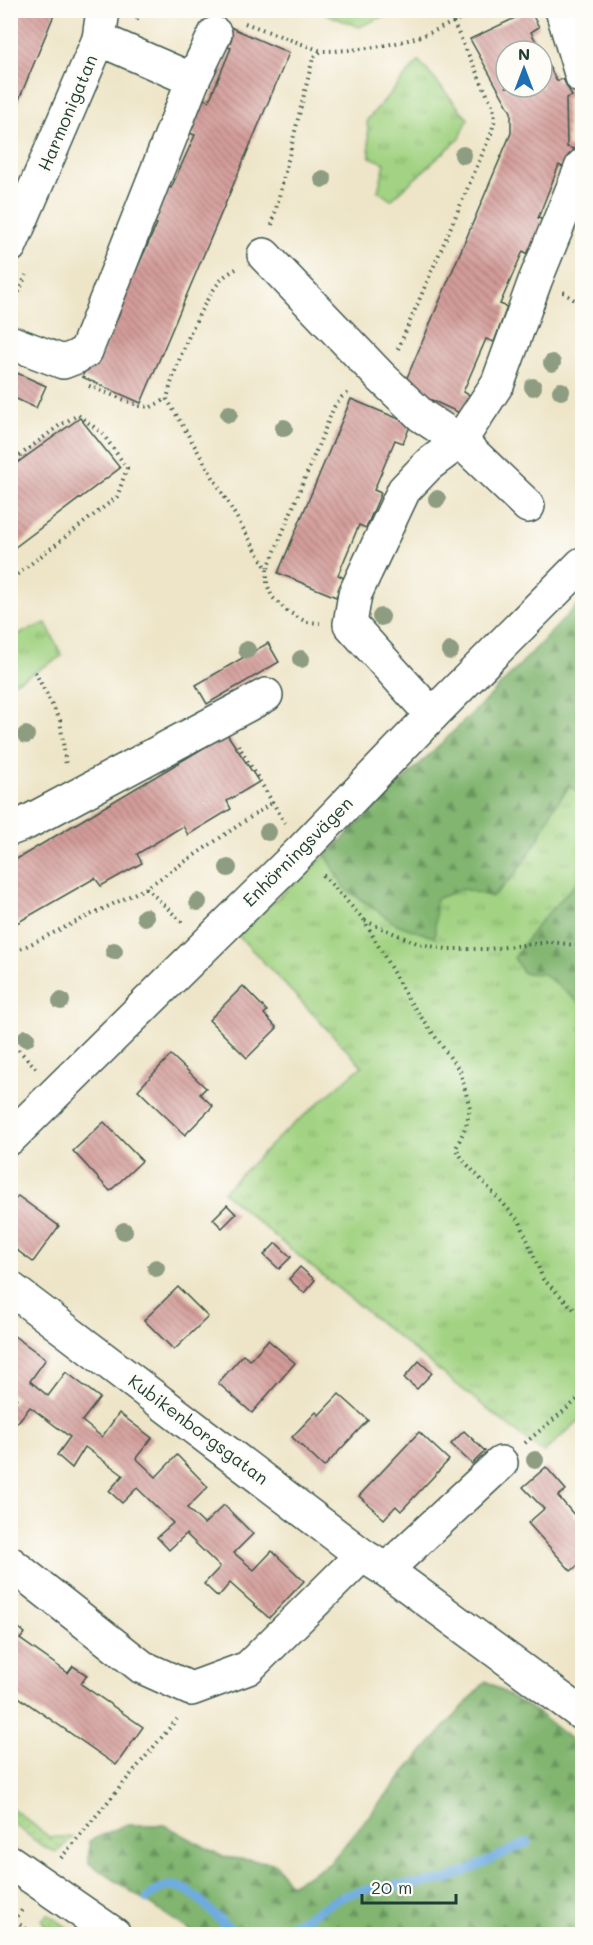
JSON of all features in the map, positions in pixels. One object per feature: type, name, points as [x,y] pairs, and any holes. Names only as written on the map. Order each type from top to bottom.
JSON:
[{"type":"street","points":[[562,10],[582,77]]},
{"type":"street","points":[[101,25],[193,80]]},
{"type":"street","name":"Harmonigatan","points":[[10,246],[101,25]]},
{"type":"street","points":[[10,342],[63,362],[68,362],[86,351],[193,80],[215,33]]},
{"type":"street","points":[[432,715],[350,624],[356,594],[404,490],[428,465],[460,441],[498,383],[535,281],[582,166]]},
{"type":"street","points":[[264,255],[380,376],[422,416],[460,441],[528,506]]},
{"type":"street","name":"Enhörningsvägen","points":[[10,1138],[302,850],[432,715],[582,565]]},
{"type":"street","points":[[10,829],[26,823],[266,695]]},
{"type":"street","name":"Kubikenborgsgatan","points":[[10,1288],[374,1562],[582,1714]]},
{"type":"street","points":[[10,1563],[142,1667],[191,1689],[248,1668],[374,1562],[501,1463]]},
{"type":"street","points":[[10,1862],[114,1935]]},
{"type":"path","points":[[215,33],[224,19],[232,18],[321,51],[388,45],[427,33],[479,10]]},
{"type":"path","points":[[350,624],[306,622],[287,611],[272,597],[267,584],[267,569],[334,407],[342,397],[380,376],[391,365],[491,134],[495,119],[493,107],[453,22]]},
{"type":"path","points":[[267,569],[167,399],[171,381],[203,306],[222,279],[248,261],[264,255],[314,58],[321,51]]},
{"type":"path","points":[[68,362],[69,372],[76,381],[140,406],[151,407],[167,399]]},
{"type":"path","points":[[10,463],[60,425],[78,415],[102,432],[127,468],[117,497],[10,580]]},
{"type":"path","points":[[35,672],[60,720],[67,777],[73,797]]},
{"type":"path","points":[[222,718],[302,850],[364,920],[408,999],[460,1071],[470,1108],[466,1126],[456,1148],[463,1160],[520,1222],[543,1279],[582,1317]]},
{"type":"path","points":[[10,954],[147,888],[273,802]]},
{"type":"path","points":[[147,888],[189,929]]},
{"type":"path","points":[[364,920],[419,944],[447,949],[488,949],[551,942],[582,946]]},
{"type":"path","points":[[10,1041],[40,1072]]},
{"type":"path","points":[[501,1463],[582,1396]]},
{"type":"path","points":[[57,1862],[186,1707],[191,1689]]},
{"type":"path","points":[[10,1926],[13,1919],[34,1935]]},
{"type":"green space","points":[[318,10],[396,11],[359,27]]},
{"type":"green space","points":[[419,61],[468,119],[460,138],[391,200],[378,191],[385,163],[370,157],[367,120]]},
{"type":"green space","points":[[582,600],[582,793],[568,787],[515,875],[491,897],[462,889],[436,899],[436,938],[396,924],[344,888],[326,855],[493,693]]},
{"type":"green space","points":[[46,623],[62,656],[11,684],[11,637]]},
{"type":"green space","points":[[569,787],[582,793],[582,877],[537,925],[514,958],[523,973],[543,974],[582,1005],[582,1418],[543,1453],[223,1192],[280,1136],[362,1066],[237,934],[326,855],[344,888],[396,924],[435,938],[436,899],[462,889],[492,897],[515,875],[538,840],[553,809]]},
{"type":"green space","points":[[582,877],[582,1005],[543,975],[523,973],[514,958],[537,925]]},
{"type":"green space","points":[[486,1681],[538,1713],[582,1748],[582,1934],[195,1934],[89,1863],[89,1841],[125,1825],[165,1825],[223,1857],[275,1863],[290,1885],[329,1864],[411,1765]]},
{"type":"green space","points":[[11,1807],[49,1837],[73,1837],[57,1852],[45,1848],[11,1822]]},
{"type":"green space","points":[[48,1914],[76,1934],[61,1934],[48,1929],[42,1920]]},
{"type":"building","points":[[10,10],[56,10],[11,119],[10,119]]},
{"type":"building","points":[[530,11],[539,27],[531,32],[535,39],[494,39],[494,82],[470,39]]},
{"type":"building","points":[[230,27],[289,53],[141,403],[82,377],[91,359],[97,364],[120,311],[112,307],[127,271],[134,275],[157,224],[150,220],[165,185],[171,188],[195,135],[186,132],[201,98],[209,101],[231,48],[222,45]]},
{"type":"building","points":[[554,76],[557,81],[563,79],[572,96],[566,98],[567,147],[574,149],[567,169],[559,165],[538,218],[544,220],[530,255],[523,251],[500,304],[507,307],[494,342],[486,339],[463,392],[470,395],[462,414],[403,387],[511,133],[511,112],[504,99],[554,99]]},
{"type":"building","points":[[17,373],[46,386],[36,408],[10,396],[10,388]]},
{"type":"building","points":[[351,399],[411,424],[403,443],[395,440],[374,490],[381,493],[366,528],[359,525],[338,575],[344,578],[336,597],[278,573]]},
{"type":"building","points":[[80,418],[120,468],[10,551],[10,468]]},
{"type":"building","points":[[268,643],[279,662],[207,704],[196,685]]},
{"type":"building","points":[[227,734],[259,782],[227,801],[231,809],[188,835],[183,826],[137,854],[142,863],[101,886],[95,878],[10,927],[10,863]]},
{"type":"building","points":[[243,986],[267,1011],[264,1014],[277,1028],[247,1058],[209,1020]]},
{"type":"building","points":[[171,1055],[206,1088],[200,1094],[213,1106],[185,1135],[138,1090]]},
{"type":"building","points":[[104,1122],[142,1161],[110,1191],[73,1151]]},
{"type":"building","points":[[18,1196],[59,1226],[33,1262],[10,1245],[10,1206]]},
{"type":"building","points":[[227,1205],[236,1214],[222,1228],[213,1219]]},
{"type":"building","points":[[276,1243],[291,1257],[279,1269],[264,1255]]},
{"type":"building","points":[[300,1267],[315,1280],[304,1293],[289,1279]]},
{"type":"building","points":[[178,1287],[208,1317],[174,1350],[144,1320]]},
{"type":"building","points":[[10,1333],[46,1359],[30,1381],[48,1396],[66,1372],[100,1398],[82,1421],[102,1437],[119,1413],[152,1438],[136,1458],[156,1477],[177,1455],[208,1487],[187,1508],[204,1524],[224,1505],[253,1534],[234,1553],[254,1570],[272,1551],[304,1581],[269,1618],[230,1583],[218,1597],[204,1584],[220,1567],[186,1534],[169,1550],[157,1537],[173,1523],[137,1488],[122,1503],[109,1491],[123,1475],[85,1447],[72,1468],[57,1455],[70,1437],[30,1407],[17,1423],[10,1419],[10,1406],[17,1398],[10,1393]]},
{"type":"building","points":[[268,1340],[295,1363],[252,1413],[218,1383],[243,1355],[250,1360]]},
{"type":"building","points":[[419,1361],[432,1373],[417,1389],[404,1378]]},
{"type":"building","points":[[339,1394],[368,1420],[324,1467],[292,1437],[316,1412],[319,1415]]},
{"type":"building","points":[[464,1431],[485,1451],[472,1464],[451,1444]]},
{"type":"building","points":[[419,1432],[449,1460],[401,1511],[396,1506],[384,1519],[359,1496]]},
{"type":"building","points":[[546,1467],[566,1490],[558,1496],[582,1524],[582,1562],[571,1571],[528,1523],[544,1509],[523,1487]]},
{"type":"building","points":[[14,1624],[25,1633],[20,1639],[68,1673],[73,1666],[87,1675],[81,1684],[143,1727],[116,1765],[10,1691],[10,1629]]},
{"type":"waterway","points":[[277,1934],[345,1895],[378,1887],[449,1879],[528,1842]]},
{"type":"waterway","points":[[147,1899],[157,1890],[167,1886],[186,1890],[236,1934]]}]
